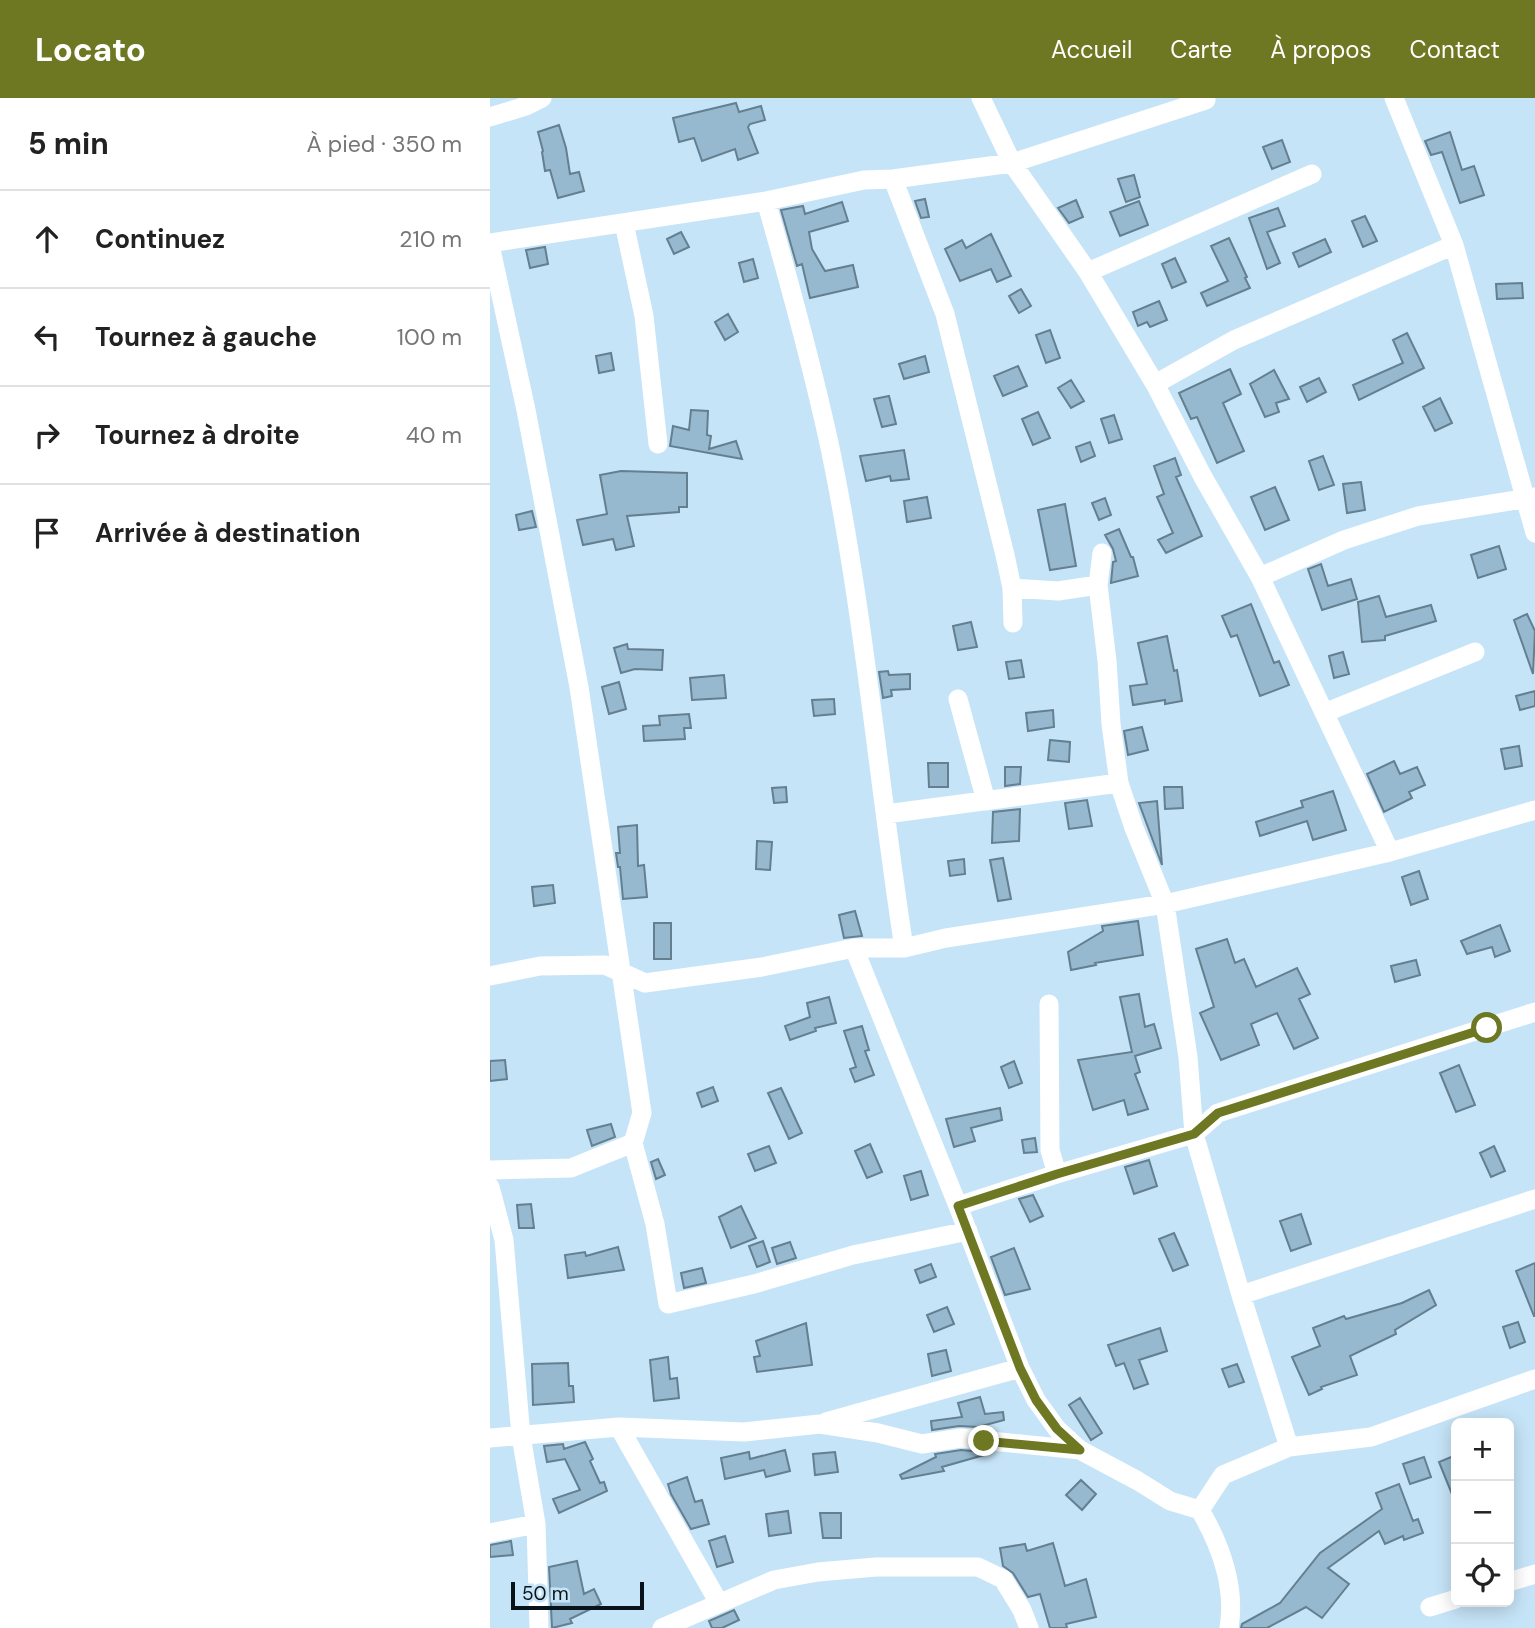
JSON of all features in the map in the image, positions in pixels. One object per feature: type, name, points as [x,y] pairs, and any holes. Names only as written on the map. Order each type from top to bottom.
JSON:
[{"type":"street","points":[[490,117],[542,98]]},
{"type":"street","points":[[981,98],[1012,163],[1088,272],[1155,384],[1203,477],[1260,577],[1390,852]]},
{"type":"street","points":[[1394,98],[1454,246],[1530,499],[1535,533]]},
{"type":"street","points":[[968,1231],[853,1255],[754,1284],[668,1304],[655,1224],[633,1143],[642,1113],[579,688],[526,410],[490,244],[766,201],[864,180],[893,179],[1012,163],[1206,100]]},
{"type":"street","points":[[1088,272],[1312,174]]},
{"type":"street","points":[[893,179],[945,314],[1012,588],[1013,623]]},
{"type":"street","points":[[766,201],[797,308],[829,444],[852,576],[904,948]]},
{"type":"street","points":[[624,223],[644,316],[658,444]]},
{"type":"street","points":[[1155,384],[1234,340],[1454,246]]},
{"type":"street","points":[[1260,577],[1344,540],[1418,516],[1530,499]]},
{"type":"street","points":[[1102,553],[1098,585],[1119,783],[1165,904],[1188,1057],[1194,1134],[1289,1447]]},
{"type":"street","points":[[1012,588],[1058,591],[1098,585]]},
{"type":"street","points":[[1324,713],[1475,652]]},
{"type":"street","points":[[958,699],[986,800]]},
{"type":"street","points":[[886,814],[1119,783]]},
{"type":"street","points":[[490,975],[540,966],[604,965],[645,983],[762,967],[854,948],[904,948],[1165,904],[1390,852],[1535,810]]},
{"type":"street","points":[[854,948],[1020,1368],[1036,1400],[1057,1429],[1080,1450],[1170,1501],[1199,1510],[1215,1535],[1227,1576],[1232,1608],[1229,1628]]},
{"type":"street","points":[[1049,1004],[1050,1150],[1057,1174]]},
{"type":"street","points":[[958,1206],[1194,1134],[1218,1113],[1535,1012]]},
{"type":"street","points":[[490,1170],[570,1168],[633,1143]]},
{"type":"street","points":[[490,1187],[521,1436],[536,1524],[539,1628]]},
{"type":"street","points":[[1241,1295],[1535,1199]]},
{"type":"street","points":[[490,1438],[619,1427],[744,1432],[820,1424],[1020,1368]]},
{"type":"street","points":[[1199,1510],[1223,1475],[1289,1447],[1371,1437],[1535,1379]]},
{"type":"street","points":[[820,1424],[878,1433],[922,1444],[961,1438],[1080,1450]]},
{"type":"street","points":[[619,1427],[719,1602]]},
{"type":"street","points":[[490,1533],[536,1524]]},
{"type":"street","points":[[662,1628],[774,1580],[817,1572],[876,1567],[978,1567],[1003,1579],[1022,1610],[1029,1628]]},
{"type":"street","points":[[1514,1580],[1535,1574]]},
{"type":"street","points":[[1430,1607],[1451,1601]]},
{"type":"building","points":[[736,103],[739,112],[761,106],[765,120],[748,127],[758,153],[738,160],[735,149],[702,161],[694,138],[679,142],[673,118]]},
{"type":"building","points":[[559,125],[570,174],[579,172],[584,191],[558,198],[550,170],[545,171],[538,132]]},
{"type":"building","points":[[1450,132],[1462,170],[1474,166],[1484,195],[1460,203],[1442,152],[1431,155],[1425,141]]},
{"type":"building","points":[[1282,140],[1290,162],[1272,169],[1263,147]]},
{"type":"building","points":[[1134,175],[1140,197],[1126,202],[1118,179]]},
{"type":"building","points":[[925,199],[929,217],[921,218],[915,201]]},
{"type":"building","points":[[1076,200],[1083,217],[1069,223],[1058,208]]},
{"type":"building","points":[[1139,201],[1148,225],[1120,236],[1110,212]]},
{"type":"building","points":[[842,202],[848,221],[809,232],[812,249],[825,271],[853,265],[858,287],[810,298],[802,264],[797,266],[781,210],[803,206],[805,214]]},
{"type":"building","points":[[1278,208],[1285,226],[1267,232],[1280,263],[1267,269],[1249,218]]},
{"type":"building","points":[[1365,216],[1377,241],[1363,247],[1352,221]]},
{"type":"building","points":[[681,232],[689,247],[674,254],[667,239]]},
{"type":"building","points":[[991,234],[1011,276],[997,282],[991,269],[960,281],[945,249],[962,240],[966,248]]},
{"type":"building","points":[[1229,238],[1250,288],[1207,306],[1201,293],[1228,281],[1211,246]]},
{"type":"building","points":[[1325,239],[1331,252],[1299,267],[1293,253]]},
{"type":"building","points":[[545,247],[548,264],[530,268],[526,250]]},
{"type":"building","points":[[1175,258],[1186,282],[1172,288],[1162,264]]},
{"type":"building","points":[[753,259],[758,278],[744,282],[739,263]]},
{"type":"building","points":[[1522,283],[1523,298],[1497,299],[1496,284]]},
{"type":"building","points":[[1021,289],[1031,306],[1019,313],[1009,296]]},
{"type":"building","points":[[1159,301],[1167,320],[1150,327],[1147,322],[1138,326],[1133,312]]},
{"type":"building","points":[[728,314],[738,332],[725,340],[715,322]]},
{"type":"building","points":[[1050,330],[1060,358],[1046,363],[1036,335]]},
{"type":"building","points":[[1407,333],[1424,368],[1359,400],[1353,385],[1403,363],[1393,340]]},
{"type":"building","points":[[611,353],[614,370],[599,373],[596,356]]},
{"type":"building","points":[[925,356],[929,372],[904,379],[899,364]]},
{"type":"building","points":[[1018,366],[1027,386],[1003,396],[994,376]]},
{"type":"building","points":[[1230,369],[1241,394],[1223,403],[1244,451],[1217,463],[1197,417],[1191,419],[1179,393]]},
{"type":"building","points":[[1274,370],[1289,399],[1276,403],[1279,412],[1265,417],[1250,384]]},
{"type":"building","points":[[1319,378],[1326,392],[1307,402],[1300,387]]},
{"type":"building","points":[[1071,380],[1084,401],[1071,408],[1058,388]]},
{"type":"building","points":[[889,396],[896,424],[882,427],[874,399]]},
{"type":"building","points":[[1440,398],[1452,423],[1435,431],[1423,407]]},
{"type":"building","points":[[691,410],[708,411],[707,435],[711,436],[709,449],[736,441],[742,459],[670,446],[673,426],[689,430]]},
{"type":"building","points":[[1038,412],[1050,438],[1033,445],[1022,419]]},
{"type":"building","points":[[1114,415],[1122,439],[1109,443],[1101,419]]},
{"type":"building","points":[[1090,442],[1095,456],[1081,462],[1076,447]]},
{"type":"building","points":[[904,450],[909,479],[891,481],[890,476],[866,481],[860,456]]},
{"type":"building","points":[[1323,456],[1334,485],[1319,490],[1309,461]]},
{"type":"building","points":[[1175,458],[1181,475],[1176,477],[1202,536],[1166,553],[1158,540],[1173,533],[1157,497],[1164,494],[1154,466]]},
{"type":"building","points":[[621,471],[687,473],[687,507],[679,507],[679,512],[627,516],[634,546],[616,550],[613,539],[583,545],[577,520],[607,514],[600,475]]},
{"type":"building","points":[[1361,482],[1365,510],[1347,513],[1343,484]]},
{"type":"building","points":[[1275,487],[1289,520],[1265,530],[1251,497]]},
{"type":"building","points":[[927,497],[931,518],[907,522],[904,501]]},
{"type":"building","points":[[1105,498],[1111,515],[1099,520],[1092,503]]},
{"type":"building","points":[[1065,504],[1076,566],[1050,570],[1038,510]]},
{"type":"building","points":[[532,511],[536,527],[519,530],[516,515]]},
{"type":"building","points":[[1119,529],[1133,557],[1138,576],[1111,583],[1113,562],[1116,561],[1105,535]]},
{"type":"building","points":[[1499,546],[1506,569],[1478,578],[1471,555]]},
{"type":"building","points":[[1321,564],[1328,586],[1351,579],[1357,599],[1322,610],[1308,569]]},
{"type":"building","points":[[1379,596],[1386,617],[1431,605],[1436,621],[1385,636],[1385,640],[1362,642],[1358,602]]},
{"type":"building","points":[[1251,604],[1274,663],[1279,661],[1289,685],[1260,696],[1237,635],[1231,637],[1222,616]]},
{"type":"building","points":[[1527,614],[1535,631],[1533,674],[1514,620]]},
{"type":"building","points":[[971,622],[977,647],[958,650],[953,626]]},
{"type":"building","points":[[1167,636],[1182,701],[1165,704],[1165,700],[1133,705],[1130,686],[1147,684],[1138,643]]},
{"type":"building","points":[[627,644],[628,649],[663,650],[662,670],[635,669],[621,673],[614,648]]},
{"type":"building","points":[[1343,652],[1349,674],[1334,678],[1329,656]]},
{"type":"building","points":[[1021,660],[1024,677],[1009,679],[1006,662]]},
{"type":"building","points":[[888,671],[889,675],[910,674],[910,689],[891,690],[892,696],[883,698],[879,672]]},
{"type":"building","points":[[724,675],[726,698],[692,700],[690,678]]},
{"type":"building","points":[[619,682],[626,709],[609,714],[602,687]]},
{"type":"building","points":[[1535,691],[1535,706],[1520,710],[1516,696]]},
{"type":"building","points":[[834,699],[835,714],[814,716],[812,700]]},
{"type":"building","points":[[1053,710],[1054,727],[1028,731],[1026,713]]},
{"type":"building","points":[[689,714],[691,728],[684,728],[685,739],[644,741],[643,726],[660,725],[659,716]]},
{"type":"building","points":[[1142,727],[1148,750],[1128,755],[1124,731]]},
{"type":"building","points":[[1050,740],[1070,742],[1069,762],[1048,760]]},
{"type":"building","points":[[1519,746],[1522,766],[1505,769],[1501,749]]},
{"type":"building","points":[[1394,761],[1400,774],[1417,767],[1425,785],[1409,792],[1412,798],[1384,812],[1367,774]]},
{"type":"building","points":[[928,763],[948,763],[948,787],[929,787]]},
{"type":"building","points":[[1005,767],[1021,767],[1020,784],[1005,786]]},
{"type":"building","points":[[786,787],[787,802],[774,803],[772,788]]},
{"type":"building","points":[[1164,787],[1182,787],[1183,808],[1165,809]]},
{"type":"building","points":[[1333,791],[1346,830],[1313,840],[1307,821],[1260,836],[1256,822],[1303,807],[1301,801]]},
{"type":"building","points":[[1087,800],[1092,826],[1069,829],[1065,803]]},
{"type":"building","points":[[1157,801],[1162,865],[1139,803]]},
{"type":"building","points":[[1020,809],[1019,841],[992,843],[993,812]]},
{"type":"building","points":[[637,825],[638,866],[644,865],[647,897],[623,899],[616,853],[620,853],[618,827]]},
{"type":"building","points":[[757,841],[772,842],[770,870],[756,869]]},
{"type":"building","points":[[1003,858],[1011,899],[998,901],[990,860]]},
{"type":"building","points":[[964,859],[965,874],[950,876],[948,861]]},
{"type":"building","points":[[1419,871],[1428,899],[1411,905],[1402,877]]},
{"type":"building","points":[[553,885],[555,903],[534,906],[532,887]]},
{"type":"building","points":[[855,911],[862,936],[844,938],[839,915]]},
{"type":"building","points":[[1138,921],[1143,955],[1071,970],[1068,952],[1103,931],[1102,926]]},
{"type":"building","points":[[654,923],[671,923],[671,959],[654,959]]},
{"type":"building","points":[[1500,925],[1510,951],[1495,957],[1492,947],[1467,954],[1461,941]]},
{"type":"building","points":[[1227,939],[1235,963],[1244,959],[1256,987],[1297,968],[1310,994],[1299,999],[1318,1038],[1294,1049],[1277,1013],[1251,1024],[1259,1045],[1221,1060],[1200,1013],[1214,1007],[1196,949]]},
{"type":"building","points":[[1416,960],[1420,975],[1395,982],[1391,966]]},
{"type":"building","points":[[1139,994],[1145,1027],[1154,1024],[1161,1048],[1135,1056],[1140,1072],[1135,1074],[1148,1109],[1128,1115],[1124,1100],[1093,1110],[1078,1060],[1132,1052],[1120,997]]},
{"type":"building","points":[[829,997],[836,1023],[815,1028],[816,1031],[790,1040],[785,1026],[810,1017],[807,1003]]},
{"type":"building","points":[[862,1026],[869,1050],[865,1051],[874,1075],[855,1082],[850,1069],[856,1067],[844,1031]]},
{"type":"building","points":[[505,1060],[507,1079],[490,1081],[490,1061]]},
{"type":"building","points":[[1014,1061],[1022,1083],[1009,1088],[1001,1067]]},
{"type":"building","points":[[1459,1065],[1475,1105],[1456,1112],[1440,1073]]},
{"type":"building","points":[[713,1087],[718,1101],[702,1107],[697,1093]]},
{"type":"building","points":[[781,1088],[802,1133],[789,1139],[768,1093]]},
{"type":"building","points":[[1000,1108],[1002,1120],[971,1128],[975,1141],[954,1147],[946,1119]]},
{"type":"building","points":[[611,1124],[615,1137],[592,1146],[587,1130]]},
{"type":"building","points":[[1035,1138],[1037,1152],[1024,1153],[1022,1140]]},
{"type":"building","points":[[870,1144],[882,1172],[867,1178],[855,1151]]},
{"type":"building","points":[[769,1146],[776,1163],[755,1171],[748,1154]]},
{"type":"building","points":[[1494,1146],[1505,1171],[1491,1177],[1480,1153]]},
{"type":"building","points":[[658,1159],[665,1175],[656,1179],[651,1162]]},
{"type":"building","points":[[1149,1160],[1157,1186],[1134,1194],[1125,1167]]},
{"type":"building","points":[[921,1171],[928,1195],[911,1200],[904,1176]]},
{"type":"building","points":[[1033,1195],[1043,1216],[1030,1222],[1019,1199]]},
{"type":"building","points":[[531,1204],[534,1228],[519,1228],[517,1205]]},
{"type":"building","points":[[741,1206],[756,1238],[731,1248],[719,1217]]},
{"type":"building","points":[[1301,1214],[1311,1244],[1291,1251],[1280,1221]]},
{"type":"building","points":[[1174,1233],[1188,1265],[1173,1271],[1159,1239]]},
{"type":"building","points":[[763,1241],[770,1262],[757,1267],[749,1246]]},
{"type":"building","points":[[790,1242],[796,1258],[777,1264],[772,1248]]},
{"type":"building","points":[[618,1247],[624,1270],[568,1278],[565,1255],[585,1252],[586,1256]]},
{"type":"building","points":[[1014,1248],[1030,1289],[1005,1295],[991,1257]]},
{"type":"building","points":[[1535,1263],[1535,1316],[1534,1316],[1516,1271]]},
{"type":"building","points":[[931,1264],[936,1277],[920,1283],[915,1270]]},
{"type":"building","points":[[702,1268],[706,1283],[684,1288],[681,1273]]},
{"type":"building","points":[[1429,1290],[1436,1305],[1395,1330],[1396,1334],[1350,1356],[1357,1375],[1321,1387],[1322,1389],[1309,1395],[1292,1357],[1320,1346],[1313,1328],[1344,1316],[1346,1319],[1402,1303]]},
{"type":"building","points":[[947,1307],[954,1324],[934,1332],[927,1315]]},
{"type":"building","points":[[1518,1322],[1525,1342],[1510,1348],[1503,1327]]},
{"type":"building","points":[[806,1323],[812,1365],[757,1372],[754,1357],[760,1356],[756,1341]]},
{"type":"building","points":[[1160,1328],[1167,1351],[1139,1360],[1148,1384],[1134,1389],[1124,1363],[1116,1366],[1108,1345]]},
{"type":"building","points":[[946,1350],[951,1371],[932,1376],[928,1354]]},
{"type":"building","points":[[668,1357],[670,1379],[677,1378],[679,1398],[654,1401],[650,1360]]},
{"type":"building","points":[[568,1363],[569,1386],[573,1386],[574,1402],[533,1405],[532,1364]]},
{"type":"building","points":[[1237,1364],[1244,1382],[1229,1387],[1222,1369]]},
{"type":"building","points":[[980,1397],[985,1414],[1003,1412],[1004,1420],[978,1427],[959,1426],[932,1430],[931,1421],[962,1417],[958,1403]]},
{"type":"building","points":[[1080,1398],[1102,1433],[1091,1440],[1069,1405]]},
{"type":"building","points":[[585,1442],[593,1459],[590,1461],[600,1483],[604,1482],[607,1491],[559,1513],[553,1499],[580,1490],[565,1459],[547,1462],[544,1446],[563,1444],[564,1449]]},
{"type":"building","points":[[785,1450],[790,1471],[766,1477],[764,1470],[725,1479],[721,1458],[749,1452],[750,1459]]},
{"type":"building","points":[[961,1450],[983,1452],[984,1455],[942,1467],[944,1471],[902,1479],[900,1475],[936,1457],[935,1454]]},
{"type":"building","points":[[835,1452],[838,1472],[815,1475],[813,1454]]},
{"type":"building","points":[[1424,1457],[1431,1477],[1410,1484],[1403,1464]]},
{"type":"building","points":[[1451,1457],[1451,1492],[1439,1462]]},
{"type":"building","points":[[687,1477],[695,1502],[702,1500],[709,1524],[691,1529],[668,1484]]},
{"type":"building","points":[[1081,1480],[1096,1494],[1082,1510],[1066,1495]]},
{"type":"building","points":[[1399,1484],[1413,1521],[1418,1519],[1423,1533],[1404,1540],[1403,1536],[1385,1544],[1379,1531],[1328,1568],[1349,1584],[1322,1618],[1306,1607],[1267,1628],[1241,1628],[1242,1624],[1280,1603],[1320,1553],[1382,1509],[1376,1493]]},
{"type":"building","points":[[788,1511],[791,1533],[769,1536],[766,1514]]},
{"type":"building","points":[[820,1513],[841,1513],[841,1538],[823,1538]]},
{"type":"building","points":[[725,1536],[733,1562],[717,1567],[709,1541]]},
{"type":"building","points":[[511,1541],[513,1555],[490,1557],[490,1545]]},
{"type":"building","points":[[1053,1543],[1065,1586],[1086,1579],[1096,1617],[1066,1624],[1067,1628],[1050,1628],[1040,1594],[1028,1597],[1013,1573],[1003,1566],[1000,1548],[1025,1544],[1027,1551]]},
{"type":"building","points":[[577,1561],[584,1594],[594,1589],[601,1604],[570,1619],[572,1623],[552,1628],[549,1567]]},
{"type":"building","points":[[734,1610],[739,1620],[722,1628],[712,1628],[709,1621]]},
{"type":"route","points":[[984,1441],[1080,1450],[1057,1429],[1036,1400],[1020,1368],[958,1206],[1194,1134],[1218,1113],[1487,1028]]}]
